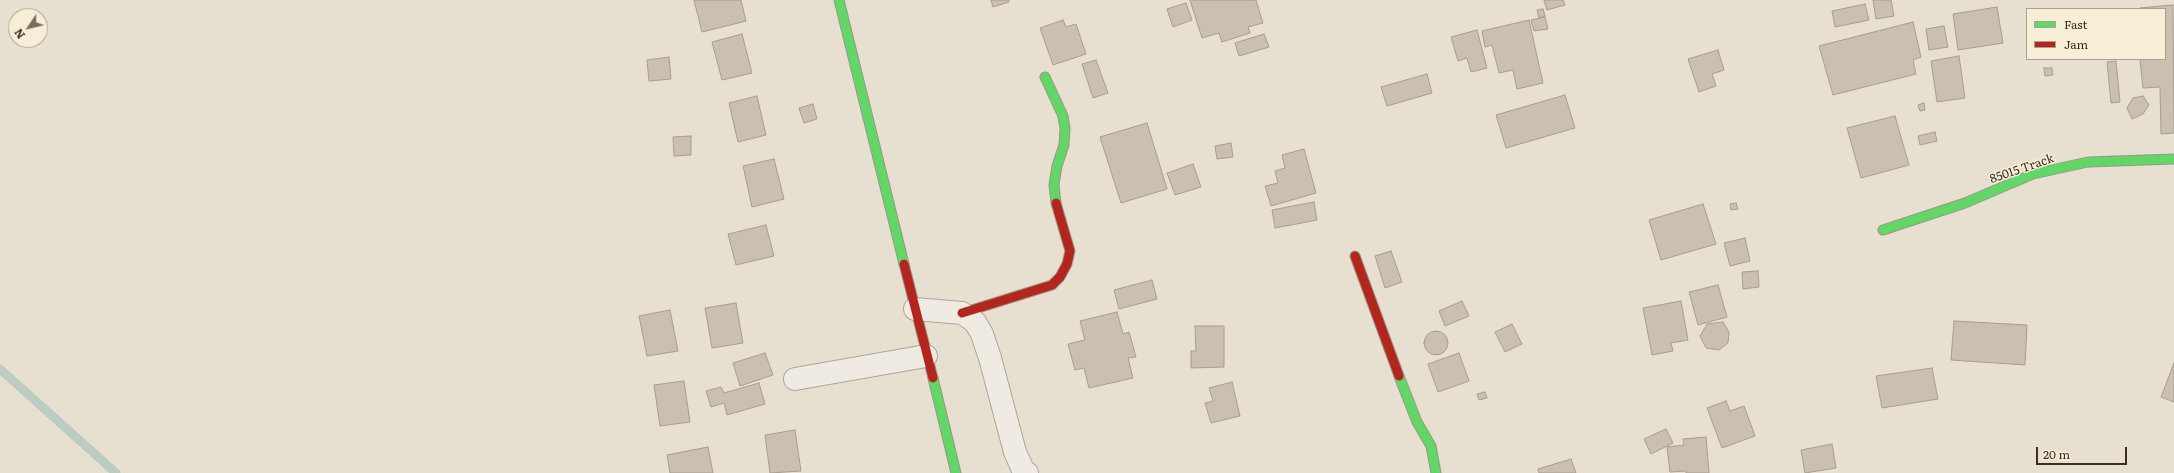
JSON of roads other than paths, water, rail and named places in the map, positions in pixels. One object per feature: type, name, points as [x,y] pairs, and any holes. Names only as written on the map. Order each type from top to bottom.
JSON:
[{"type":"street","points":[[839,0],[956,473]]},
{"type":"street","points":[[915,309],[962,314],[1052,285],[1060,277],[1067,264],[1070,251],[1056,201],[1054,184],[1056,166],[1064,145],[1065,128],[1063,116],[1044,77]]},
{"type":"street","name":"85015 Track","points":[[1883,230],[1965,203],[2033,174],[2088,162],[2174,159]]},
{"type":"street","points":[[1355,256],[1406,397],[1417,422],[1432,446],[1436,473]]},
{"type":"street","points":[[962,314],[975,322],[982,334],[1015,452],[1023,470],[1027,473]]},
{"type":"street","points":[[795,379],[926,356]]},
{"type":"waterway","points":[[0,369],[116,473]]}]
